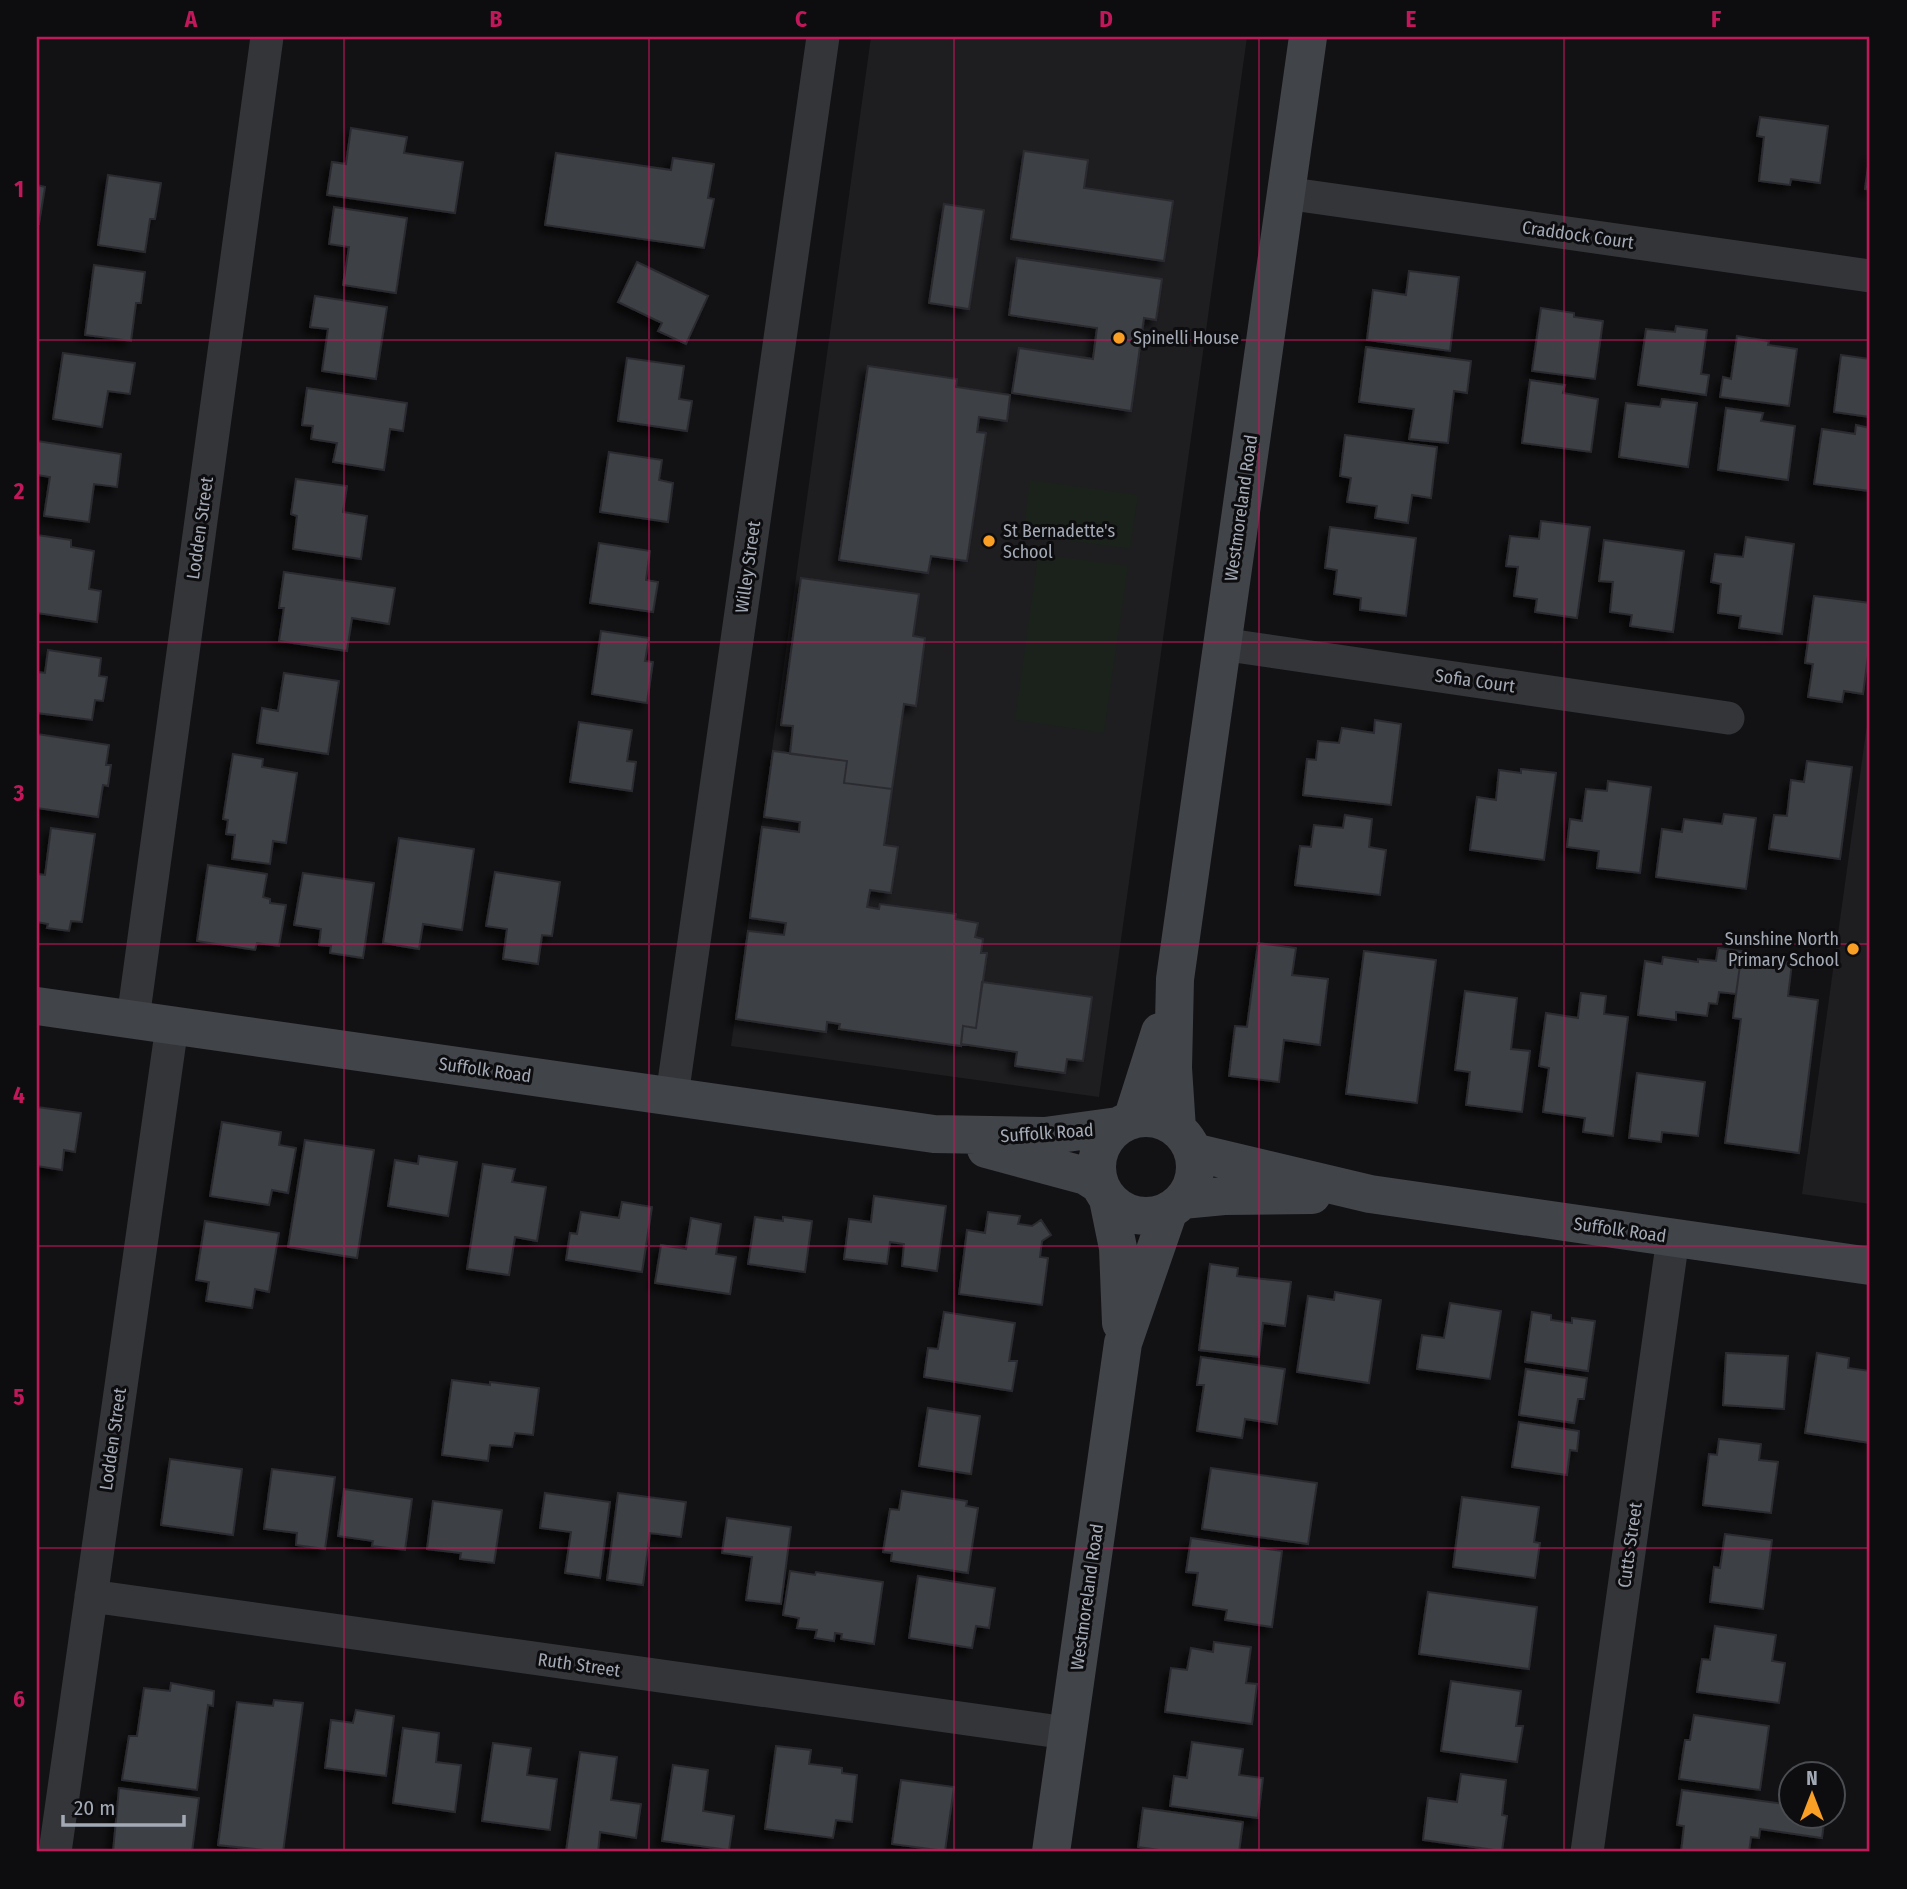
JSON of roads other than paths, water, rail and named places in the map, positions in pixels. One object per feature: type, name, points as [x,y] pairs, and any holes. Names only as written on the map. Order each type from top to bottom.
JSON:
[{"type":"street","name":"Lodden Street","points":[[132,1019],[267,37]]},
{"type":"street","name":"Willey Street","points":[[672,1096],[823,37]]},
{"type":"street","name":"Westmoreland Road","points":[[1185,1140],[1172,1068],[1175,979],[1308,37]]},
{"type":"street","name":"Craddock Court","points":[[1285,193],[1870,276]]},
{"type":"street","name":"Sofia Court","points":[[1221,644],[1728,718]]},
{"type":"street","name":"Westmoreland Road","points":[[1125,1123],[1151,1065],[1175,979]]},
{"type":"street","name":"Suffolk Road","points":[[37,1006],[934,1134],[1086,1176],[1104,1192]]},
{"type":"street","name":"Lodden Street","points":[[55,1852],[172,1026]]},
{"type":"street","points":[[1148,1118],[1164,1121],[1185,1140],[1195,1169],[1191,1185],[1176,1205],[1154,1215],[1137,1215],[1122,1210],[1104,1192],[1096,1169],[1098,1152],[1106,1138],[1125,1123],[1148,1118]]},
{"type":"street","name":"Suffolk Road","points":[[934,1134],[1045,1136],[1125,1123]]},
{"type":"street","name":"Suffolk Road","points":[[1185,1140],[1370,1194],[1870,1266]]},
{"type":"street","name":"Westmoreland Road","points":[[1051,1852],[1123,1343],[1118,1248],[1104,1192]]},
{"type":"street","name":"Suffolk Road","points":[[1176,1205],[1224,1196],[1370,1194]]},
{"type":"street","name":"Westmoreland Road","points":[[1123,1343],[1176,1205]]},
{"type":"street","name":"Cutts Street","points":[[1587,1852],[1673,1238]]},
{"type":"street","name":"Ruth Street","points":[[91,1596],[1067,1733]]},
{"type":"place","name":"Spinelli House","points":[[1119,338]]},
{"type":"place","name":"St Bernadette's School","points":[[989,541]]},
{"type":"place","name":"Sunshine North Primary School","points":[[1853,949]]}]
